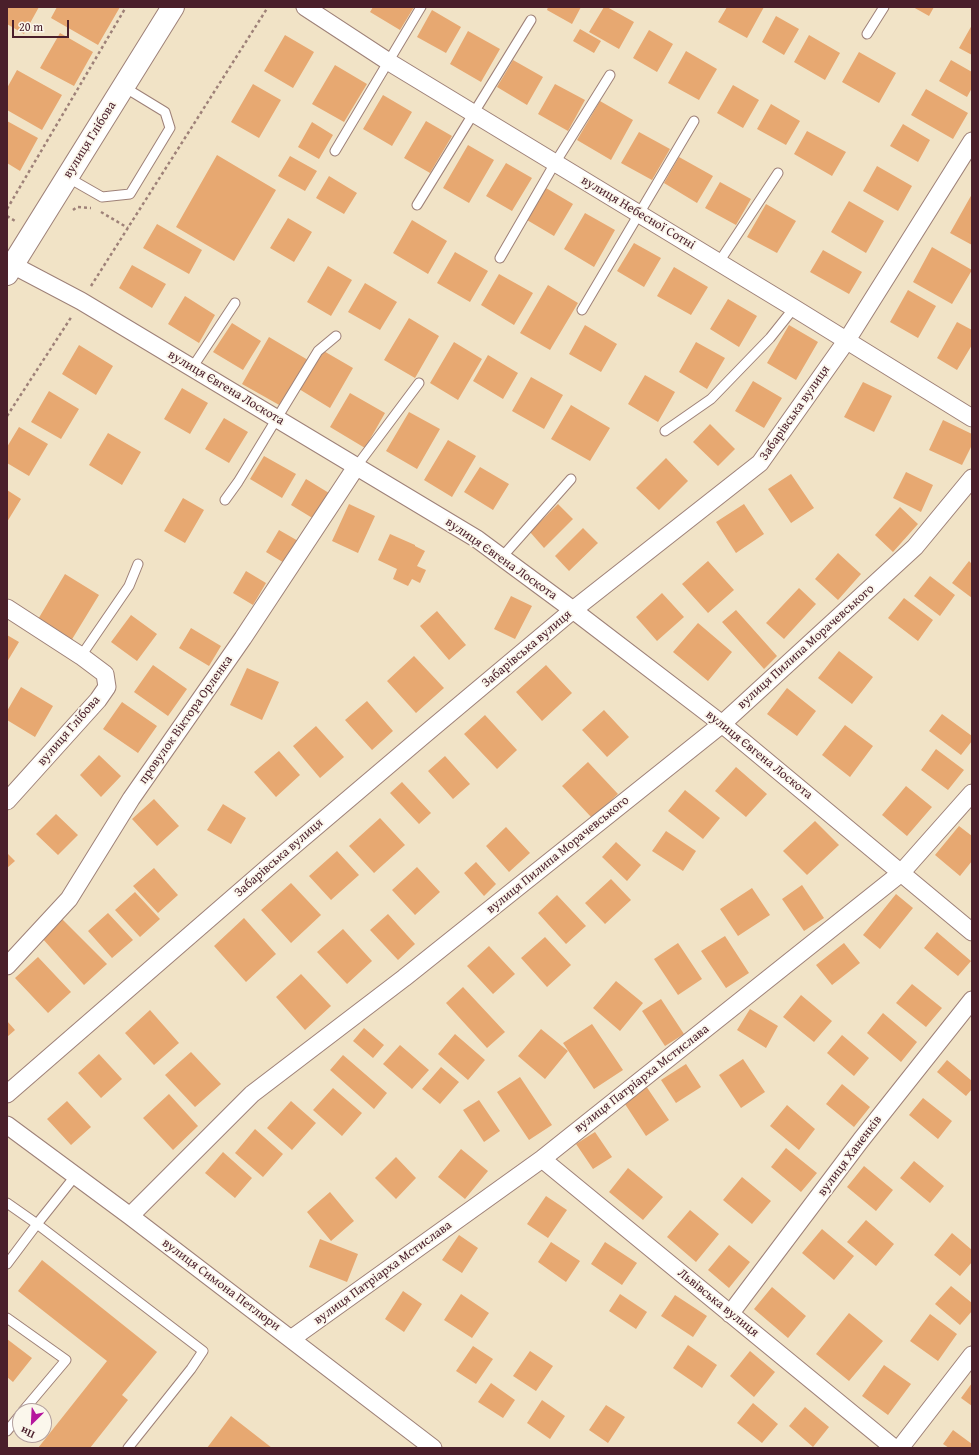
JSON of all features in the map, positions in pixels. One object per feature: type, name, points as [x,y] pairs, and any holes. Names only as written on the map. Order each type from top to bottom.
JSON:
[{"type":"main road","name":"вулиця Глібова","points":[[9,267],[124,87],[173,7]]},
{"type":"street","name":"вулиця Небесної Сотні","points":[[305,7],[389,62],[847,340],[972,418]]},
{"type":"street","name":"Забарівська вулиця","points":[[7,1094],[424,734],[573,610],[760,464],[847,340],[972,141]]},
{"type":"street","name":"вулиця Євгена Лоскота","points":[[9,267],[81,301],[477,539],[722,724],[972,932]]},
{"type":"street","name":"провулок Віктора Орленка","points":[[7,966],[69,899],[131,799],[242,638],[356,467]]},
{"type":"street","name":"вулиця Пилипа Морачевського","points":[[130,1216],[252,1094],[404,978],[722,724],[915,547],[972,478]]},
{"type":"street","name":"вулиця Глібова","points":[[7,608],[106,674],[107,687],[98,700],[7,801]]},
{"type":"street","name":"вулиця Патріарха Мстислава","points":[[291,1339],[542,1159],[901,873],[972,793]]},
{"type":"street","name":"вулиця Ханенків","points":[[730,1314],[861,1140],[972,1000]]},
{"type":"street","name":"вулиця Симона Петлюри","points":[[7,1125],[76,1175],[433,1448]]},
{"type":"street","name":"Львівська вулиця","points":[[542,1159],[894,1448]]},
{"type":"street","points":[[900,1448],[972,1355]]},
{"type":"lane","points":[[335,151],[421,7]]},
{"type":"lane","points":[[867,34],[884,7]]},
{"type":"lane","points":[[417,205],[531,20]]},
{"type":"lane","points":[[500,258],[555,163],[610,75]]},
{"type":"lane","points":[[67,177],[102,197],[130,194],[170,128],[165,112],[124,87]]},
{"type":"lane","points":[[582,310],[694,121]]},
{"type":"lane","points":[[719,262],[778,173]]},
{"type":"lane","points":[[192,368],[235,303]]},
{"type":"lane","points":[[665,431],[711,399],[770,338],[794,308]]},
{"type":"lane","points":[[225,500],[238,482],[318,351],[336,336]]},
{"type":"lane","points":[[356,467],[419,383]]},
{"type":"lane","points":[[502,557],[571,478]]},
{"type":"lane","points":[[81,656],[129,586],[138,564]]},
{"type":"lane","points":[[7,1264],[76,1175]]},
{"type":"lane","points":[[7,1203],[37,1224],[203,1351],[128,1448]]},
{"type":"lane","points":[[7,1318],[66,1360],[30,1403]]},
{"type":"path","points":[[7,209],[126,7]]},
{"type":"path","points":[[7,416],[268,7]]},
{"type":"path","points":[[70,212],[77,207],[94,210]]},
{"type":"path","points":[[99,212],[128,228]]},
{"type":"path","points":[[7,216],[16,222]]},
{"type":"building","points":[[7,7],[39,7],[24,34],[7,24]]},
{"type":"building","points":[[57,7],[120,7],[98,45],[51,18]]},
{"type":"building","points":[[373,7],[414,7],[400,30],[370,12]]},
{"type":"building","points":[[548,7],[581,7],[572,24],[547,10]]},
{"type":"building","points":[[604,7],[607,7],[634,22],[619,49],[589,32]]},
{"type":"building","points":[[727,7],[764,7],[747,38],[718,22]]},
{"type":"building","points":[[913,7],[934,7],[929,16]]},
{"type":"building","points":[[432,10],[461,27],[446,53],[417,37]]},
{"type":"building","points":[[776,16],[799,29],[784,55],[762,42]]},
{"type":"building","points":[[972,25],[972,55],[959,48]]},
{"type":"building","points":[[580,29],[601,41],[594,53],[573,41]]},
{"type":"building","points":[[649,30],[673,44],[657,72],[633,58]]},
{"type":"building","points":[[468,31],[500,49],[481,82],[450,64]]},
{"type":"building","points":[[60,33],[93,52],[74,86],[40,68]]},
{"type":"building","points":[[285,35],[314,52],[293,88],[264,71]]},
{"type":"building","points":[[809,35],[840,53],[825,80],[794,62]]},
{"type":"building","points":[[686,51],[717,69],[699,100],[668,83]]},
{"type":"building","points":[[859,52],[896,73],[879,103],[842,82]]},
{"type":"building","points":[[513,60],[543,77],[527,105],[497,87]]},
{"type":"building","points":[[951,60],[972,72],[972,88],[967,97],[939,81]]},
{"type":"building","points":[[335,65],[367,84],[344,122],[312,104]]},
{"type":"building","points":[[17,70],[62,95],[42,130],[7,110],[7,88]]},
{"type":"building","points":[[253,84],[281,100],[259,138],[231,122]]},
{"type":"building","points":[[555,84],[585,100],[568,131],[538,114]]},
{"type":"building","points":[[733,85],[759,100],[743,128],[717,113]]},
{"type":"building","points":[[926,89],[968,113],[953,139],[911,115]]},
{"type":"building","points":[[383,95],[412,112],[392,146],[363,129]]},
{"type":"building","points":[[600,101],[633,120],[611,160],[577,140]]},
{"type":"building","points":[[771,104],[800,121],[786,145],[757,129]]},
{"type":"building","points":[[7,121],[38,138],[20,171],[7,163]]},
{"type":"building","points":[[426,121],[452,136],[430,173],[404,158]]},
{"type":"building","points":[[312,122],[333,135],[319,159],[298,147]]},
{"type":"building","points":[[903,124],[930,140],[918,162],[890,146]]},
{"type":"building","points":[[807,131],[846,152],[832,176],[794,154]]},
{"type":"building","points":[[639,132],[670,149],[652,180],[621,163]]},
{"type":"building","points":[[468,145],[494,160],[469,203],[443,188]]},
{"type":"building","points":[[217,155],[276,190],[234,261],[176,227]]},
{"type":"building","points":[[290,156],[317,171],[305,191],[278,176]]},
{"type":"building","points":[[679,157],[713,176],[697,203],[664,183]]},
{"type":"building","points":[[506,163],[532,178],[512,211],[486,196]]},
{"type":"building","points":[[877,166],[912,186],[898,211],[863,191]]},
{"type":"building","points":[[329,176],[357,193],[344,214],[316,198]]},
{"type":"building","points":[[720,182],[751,199],[736,225],[705,208]]},
{"type":"building","points":[[546,188],[573,204],[554,236],[527,220]]},
{"type":"building","points":[[972,194],[972,245],[950,233]]},
{"type":"building","points":[[849,201],[884,221],[866,253],[831,232]]},
{"type":"building","points":[[766,204],[796,221],[777,253],[747,237]]},
{"type":"building","points":[[585,213],[615,230],[594,267],[564,249]]},
{"type":"building","points":[[288,218],[312,232],[294,262],[270,248]]},
{"type":"building","points":[[412,220],[447,241],[428,274],[393,253]]},
{"type":"building","points":[[157,224],[202,250],[189,274],[143,248]]},
{"type":"building","points":[[634,243],[661,258],[644,287],[617,271]]},
{"type":"building","points":[[932,247],[972,270],[952,304],[913,282]]},
{"type":"building","points":[[823,250],[862,272],[849,294],[810,272]]},
{"type":"building","points":[[455,252],[488,271],[470,302],[437,283]]},
{"type":"building","points":[[132,265],[166,284],[152,308],[119,288]]},
{"type":"building","points":[[328,266],[352,280],[331,316],[307,302]]},
{"type":"building","points":[[674,267],[708,287],[691,315],[657,296]]},
{"type":"building","points":[[499,274],[533,293],[514,325],[481,305]]},
{"type":"building","points":[[365,283],[397,302],[380,330],[348,312]]},
{"type":"building","points":[[548,285],[578,303],[550,350],[520,333]]},
{"type":"building","points":[[908,290],[936,306],[918,338],[890,322]]},
{"type":"building","points":[[185,296],[215,315],[199,343],[168,324]]},
{"type":"building","points":[[728,299],[757,316],[739,347],[710,329]]},
{"type":"building","points":[[409,318],[439,336],[415,378],[384,360]]},
{"type":"building","points":[[957,322],[972,330],[972,345],[957,370],[937,358]]},
{"type":"building","points":[[232,323],[261,341],[243,370],[213,352]]},
{"type":"building","points":[[585,325],[617,344],[601,372],[569,354]]},
{"type":"building","points":[[789,325],[818,342],[796,380],[767,363]]},
{"type":"building","points":[[269,337],[308,360],[281,406],[242,384]]},
{"type":"building","points":[[454,342],[482,359],[458,400],[430,383]]},
{"type":"building","points":[[696,342],[725,358],[707,389],[679,372]]},
{"type":"building","points":[[79,345],[113,366],[96,395],[62,374]]},
{"type":"building","points":[[322,350],[353,368],[330,408],[299,389]]},
{"type":"building","points":[[488,355],[518,373],[503,399],[473,381]]},
{"type":"building","points":[[645,375],[675,392],[658,422],[628,404]]},
{"type":"building","points":[[531,377],[563,395],[544,429],[512,411]]},
{"type":"building","points":[[753,381],[782,398],[764,428],[735,411]]},
{"type":"building","points":[[863,382],[892,396],[874,432],[844,417]]},
{"type":"building","points":[[182,388],[208,403],[190,434],[164,419]]},
{"type":"building","points":[[49,391],[79,409],[61,439],[31,422]]},
{"type":"building","points":[[350,393],[385,413],[365,448],[330,427]]},
{"type":"building","points":[[571,405],[610,428],[590,461],[551,439]]},
{"type":"building","points":[[409,412],[440,429],[417,469],[386,451]]},
{"type":"building","points":[[224,418],[248,432],[229,463],[205,449]]},
{"type":"building","points":[[943,420],[972,434],[972,445],[962,465],[929,450]]},
{"type":"building","points":[[710,424],[735,449],[718,466],[693,442]]},
{"type":"building","points":[[19,427],[48,444],[29,476],[7,463],[7,447]]},
{"type":"building","points":[[108,433],[141,452],[122,485],[89,465]]},
{"type":"building","points":[[448,440],[476,456],[452,497],[424,480]]},
{"type":"building","points":[[264,456],[296,474],[282,498],[250,479]]},
{"type":"building","points":[[666,458],[688,481],[659,510],[636,488]]},
{"type":"building","points":[[480,467],[509,484],[493,510],[464,492]]},
{"type":"building","points":[[906,472],[933,485],[921,512],[893,498]]},
{"type":"building","points":[[791,474],[814,508],[791,523],[768,489]]},
{"type":"building","points":[[306,479],[329,493],[314,519],[291,505]]},
{"type":"building","points":[[7,490],[21,499],[7,522]]},
{"type":"building","points":[[183,498],[204,510],[185,543],[164,531]]},
{"type":"building","points":[[349,504],[375,516],[358,553],[332,541]]},
{"type":"building","points":[[558,504],[573,519],[544,548],[530,532]]},
{"type":"building","points":[[744,504],[764,534],[736,553],[716,522]]},
{"type":"building","points":[[900,507],[918,524],[893,552],[875,535]]},
{"type":"building","points":[[583,528],[598,543],[569,571],[555,556]]},
{"type":"building","points":[[279,530],[300,542],[286,564],[266,552]]},
{"type":"building","points":[[390,534],[425,551],[417,566],[426,570],[420,583],[412,579],[408,586],[393,579],[397,569],[378,560]]},
{"type":"building","points":[[838,553],[861,574],[838,600],[815,579]]},
{"type":"building","points":[[708,561],[734,590],[708,613],[682,584]]},
{"type":"building","points":[[969,561],[972,564],[972,598],[952,583]]},
{"type":"building","points":[[246,571],[266,583],[253,605],[233,593]]},
{"type":"building","points":[[65,574],[99,595],[71,641],[37,621]]},
{"type":"building","points":[[930,576],[955,595],[940,616],[914,596]]},
{"type":"building","points":[[799,588],[816,604],[784,639],[766,623]]},
{"type":"building","points":[[662,593],[684,617],[657,641],[636,617]]},
{"type":"building","points":[[511,596],[532,606],[515,639],[494,629]]},
{"type":"building","points":[[904,598],[933,620],[918,641],[888,618]]},
{"type":"building","points":[[736,610],[777,656],[764,669],[722,622]]},
{"type":"building","points":[[437,611],[466,645],[449,660],[420,626]]},
{"type":"building","points":[[131,615],[157,634],[137,661],[111,642]]},
{"type":"building","points":[[698,623],[732,652],[708,681],[673,652]]},
{"type":"building","points":[[191,628],[221,646],[209,666],[179,648]]},
{"type":"building","points":[[7,635],[19,642],[7,662]]},
{"type":"building","points":[[839,651],[873,677],[852,704],[818,678]]},
{"type":"building","points":[[414,656],[444,688],[416,713],[387,681]]},
{"type":"building","points":[[153,665],[187,689],[168,716],[134,692]]},
{"type":"building","points":[[546,665],[572,693],[542,721],[516,692]]},
{"type":"building","points":[[247,668],[279,682],[262,720],[230,705]]},
{"type":"building","points":[[21,687],[53,706],[35,737],[7,720],[7,711]]},
{"type":"building","points":[[787,688],[816,711],[797,736],[767,714]]},
{"type":"building","points":[[367,701],[393,731],[372,750],[345,720]]},
{"type":"building","points":[[122,702],[157,726],[138,753],[103,729]]},
{"type":"building","points":[[604,710],[629,737],[607,757],[582,730]]},
{"type":"building","points":[[942,714],[972,736],[972,741],[961,755],[929,731]]},
{"type":"building","points":[[485,715],[517,750],[497,769],[464,734]]},
{"type":"building","points":[[845,725],[873,746],[850,777],[822,755]]},
{"type":"building","points":[[316,726],[344,757],[320,778],[293,746]]},
{"type":"building","points":[[936,749],[964,770],[948,790],[921,770]]},
{"type":"building","points":[[279,751],[300,775],[276,797],[254,772]]},
{"type":"building","points":[[99,755],[121,776],[101,797],[80,775]]},
{"type":"building","points":[[445,756],[470,784],[453,799],[428,771]]},
{"type":"building","points":[[588,762],[618,794],[592,818],[562,786]]},
{"type":"building","points":[[736,767],[767,794],[746,817],[715,791]]},
{"type":"building","points":[[402,782],[431,813],[419,824],[390,793]]},
{"type":"building","points":[[906,786],[932,807],[907,836],[882,815]]},
{"type":"building","points":[[685,790],[720,818],[703,839],[668,811]]},
{"type":"building","points":[[154,799],[179,826],[157,846],[132,819]]},
{"type":"building","points":[[223,804],[246,818],[231,844],[207,830]]},
{"type":"building","points":[[56,814],[78,835],[58,855],[36,834]]},
{"type":"building","points":[[380,818],[405,845],[374,873],[349,846]]},
{"type":"building","points":[[815,821],[839,845],[807,875],[783,851]]},
{"type":"building","points":[[959,826],[972,836],[972,861],[960,876],[935,855]]},
{"type":"building","points":[[506,827],[530,853],[509,872],[486,846]]},
{"type":"building","points":[[666,831],[696,851],[683,871],[652,851]]},
{"type":"building","points":[[616,842],[641,865],[627,881],[602,857]]},
{"type":"building","points":[[337,851],[359,875],[331,900],[309,876]]},
{"type":"building","points":[[7,853],[15,861],[7,868]]},
{"type":"building","points":[[476,862],[496,884],[484,896],[464,873]]},
{"type":"building","points":[[417,867],[440,892],[415,915],[392,890]]},
{"type":"building","points":[[154,868],[178,895],[158,913],[133,886]]},
{"type":"building","points":[[611,879],[631,900],[605,924],[585,903]]},
{"type":"building","points":[[291,883],[321,915],[291,943],[261,910]]},
{"type":"building","points":[[802,885],[824,918],[804,931],[782,899]]},
{"type":"building","points":[[752,888],[770,915],[738,936],[720,909]]},
{"type":"building","points":[[135,892],[160,919],[140,937],[115,910]]},
{"type":"building","points":[[896,894],[913,908],[880,949],[863,935]]},
{"type":"building","points":[[557,895],[586,926],[566,944],[538,913]]},
{"type":"building","points":[[108,913],[133,940],[112,958],[88,931]]},
{"type":"building","points":[[388,914],[415,944],[398,960],[370,930]]},
{"type":"building","points":[[61,918],[107,964],[84,985],[42,938]]},
{"type":"building","points":[[244,918],[276,954],[246,982],[214,946]]},
{"type":"building","points":[[343,929],[372,961],[347,984],[317,952]]},
{"type":"building","points":[[937,932],[971,961],[958,976],[924,948]]},
{"type":"building","points":[[725,936],[749,973],[726,988],[701,951]]},
{"type":"building","points":[[545,937],[571,965],[547,987],[521,958]]},
{"type":"building","points":[[678,943],[702,979],[678,995],[654,959]]},
{"type":"building","points":[[844,943],[860,963],[832,985],[816,965]]},
{"type":"building","points":[[489,946],[515,974],[493,994],[467,966]]},
{"type":"building","points":[[38,957],[71,992],[48,1013],[15,978]]},
{"type":"building","points":[[301,974],[331,1006],[305,1030],[276,997]]},
{"type":"building","points":[[616,981],[643,1003],[620,1031],[593,1008]]},
{"type":"building","points":[[912,984],[942,1008],[926,1027],[896,1003]]},
{"type":"building","points":[[463,987],[505,1032],[487,1048],[446,1003]]},
{"type":"building","points":[[801,995],[832,1021],[814,1042],[783,1017]]},
{"type":"building","points":[[661,999],[684,1034],[665,1046],[642,1011]]},
{"type":"building","points":[[750,1009],[778,1026],[766,1048],[737,1030]]},
{"type":"building","points":[[150,1010],[179,1043],[154,1065],[125,1033]]},
{"type":"building","points":[[883,1013],[917,1042],[901,1062],[867,1033]]},
{"type":"building","points":[[7,1021],[15,1030],[7,1037]]},
{"type":"building","points":[[592,1024],[623,1070],[594,1089],[563,1043]]},
{"type":"building","points":[[364,1028],[384,1045],[373,1058],[353,1041]]},
{"type":"building","points":[[541,1029],[568,1051],[545,1079],[518,1056]]},
{"type":"building","points":[[455,1034],[485,1060],[468,1080],[438,1054]]},
{"type":"building","points":[[842,1035],[869,1058],[854,1076],[827,1053]]},
{"type":"building","points":[[400,1045],[429,1070],[412,1089],[383,1064]]},
{"type":"building","points":[[191,1052],[221,1084],[195,1107],[165,1075]]},
{"type":"building","points":[[99,1054],[122,1079],[101,1098],[78,1073]]},
{"type":"building","points":[[343,1055],[387,1093],[374,1109],[330,1070]]},
{"type":"building","points":[[743,1059],[765,1092],[741,1108],[719,1075]]},
{"type":"building","points":[[947,1060],[972,1081],[972,1089],[966,1096],[937,1072]]},
{"type":"building","points":[[686,1064],[701,1087],[676,1103],[661,1080]]},
{"type":"building","points":[[441,1067],[459,1082],[440,1104],[422,1089]]},
{"type":"building","points":[[520,1077],[552,1125],[529,1140],[497,1092]]},
{"type":"building","points":[[842,1084],[870,1107],[854,1127],[826,1104]]},
{"type":"building","points":[[646,1086],[669,1120],[646,1136],[623,1101]]},
{"type":"building","points":[[333,1088],[362,1113],[342,1136],[313,1110]]},
{"type":"building","points":[[169,1094],[198,1126],[173,1150],[143,1118]]},
{"type":"building","points":[[923,1098],[952,1121],[938,1139],[909,1115]]},
{"type":"building","points":[[479,1100],[500,1131],[484,1142],[463,1110]]},
{"type":"building","points":[[67,1101],[91,1127],[71,1145],[47,1119]]},
{"type":"building","points":[[291,1101],[316,1123],[292,1150],[267,1128]]},
{"type":"building","points":[[787,1105],[815,1129],[799,1150],[770,1126]]},
{"type":"building","points":[[255,1129],[283,1154],[263,1177],[235,1153]]},
{"type":"building","points":[[595,1132],[612,1157],[593,1169],[576,1144]]},
{"type":"building","points":[[786,1148],[817,1173],[801,1192],[771,1167]]},
{"type":"building","points":[[461,1149],[488,1171],[465,1199],[438,1177]]},
{"type":"building","points":[[223,1152],[252,1178],[235,1198],[205,1173]]},
{"type":"building","points":[[396,1157],[416,1178],[396,1199],[375,1178]]},
{"type":"building","points":[[914,1161],[944,1186],[930,1203],[900,1178]]},
{"type":"building","points":[[864,1166],[893,1190],[876,1211],[847,1187]]},
{"type":"building","points":[[628,1168],[663,1197],[643,1220],[609,1192]]},
{"type":"building","points":[[742,1177],[771,1201],[752,1224],[723,1200]]},
{"type":"building","points":[[330,1192],[354,1221],[331,1241],[307,1212]]},
{"type":"building","points":[[546,1196],[567,1210],[548,1238],[527,1224]]},
{"type":"building","points":[[690,1210],[719,1234],[696,1262],[667,1237]]},
{"type":"building","points":[[866,1220],[894,1244],[876,1266],[847,1242]]},
{"type":"building","points":[[822,1229],[854,1256],[834,1280],[802,1253]]},
{"type":"building","points":[[952,1233],[972,1250],[972,1262],[960,1276],[934,1255]]},
{"type":"building","points":[[459,1235],[478,1248],[462,1273],[442,1260]]},
{"type":"building","points":[[320,1239],[358,1254],[347,1282],[309,1267]]},
{"type":"building","points":[[551,1242],[580,1261],[566,1282],[538,1262]]},
{"type":"building","points":[[605,1242],[637,1263],[622,1285],[591,1264]]},
{"type":"building","points":[[729,1245],[750,1262],[729,1288],[708,1270]]},
{"type":"building","points":[[42,1260],[157,1352],[122,1395],[128,1400],[90,1448],[38,1448],[42,1443],[52,1443],[52,1430],[107,1361],[18,1291]]},
{"type":"building","points":[[951,1286],[972,1303],[972,1311],[960,1325],[935,1304]]},
{"type":"building","points":[[772,1287],[806,1316],[788,1338],[754,1309]]},
{"type":"building","points":[[403,1291],[422,1304],[404,1332],[385,1319]]},
{"type":"building","points":[[461,1294],[489,1313],[472,1338],[444,1320]]},
{"type":"building","points":[[620,1294],[647,1312],[636,1329],[609,1311]]},
{"type":"building","points":[[675,1295],[707,1316],[693,1337],[661,1316]]},
{"type":"building","points":[[849,1313],[883,1341],[849,1381],[816,1354]]},
{"type":"building","points":[[930,1314],[957,1334],[938,1361],[910,1341]]},
{"type":"building","points":[[7,1339],[32,1358],[13,1382],[7,1377]]},
{"type":"building","points":[[688,1345],[717,1365],[702,1388],[673,1368]]},
{"type":"building","points":[[473,1346],[493,1359],[476,1384],[456,1371]]},
{"type":"building","points":[[530,1351],[553,1366],[536,1391],[513,1376]]},
{"type":"building","points":[[750,1351],[775,1372],[754,1397],[730,1376]]},
{"type":"building","points":[[884,1365],[911,1384],[888,1415],[862,1396]]},
{"type":"building","points":[[491,1383],[515,1400],[503,1418],[478,1402]]},
{"type":"building","points":[[972,1383],[972,1406],[961,1398]]},
{"type":"building","points":[[542,1400],[565,1416],[550,1439],[527,1423]]},
{"type":"building","points":[[753,1403],[778,1424],[762,1443],[737,1423]]},
{"type":"building","points":[[606,1405],[625,1417],[608,1443],[589,1430]]},
{"type":"building","points":[[805,1407],[829,1427],[813,1447],[789,1426]]},
{"type":"building","points":[[231,1416],[272,1448],[207,1448]]},
{"type":"building","points":[[953,1430],[972,1444],[972,1448],[949,1448],[943,1444]]}]
